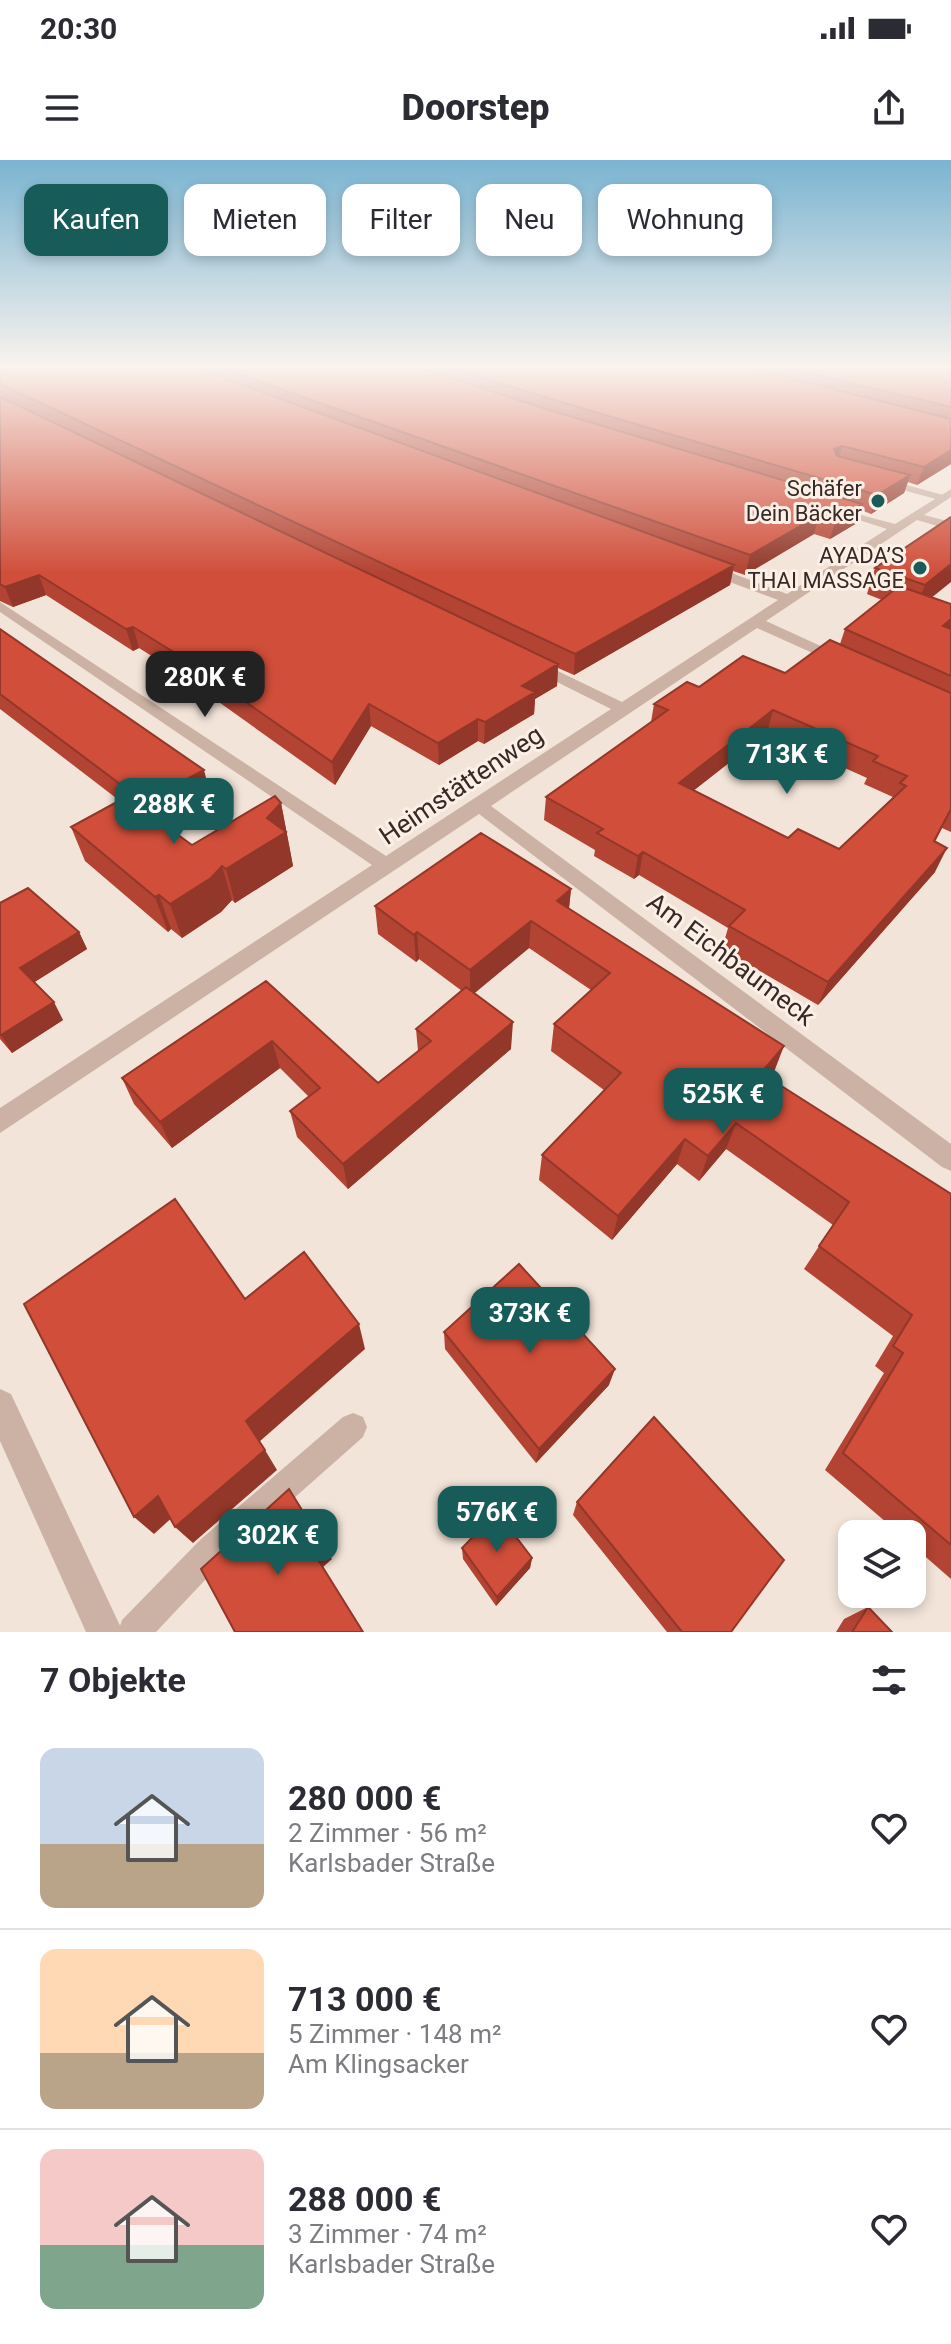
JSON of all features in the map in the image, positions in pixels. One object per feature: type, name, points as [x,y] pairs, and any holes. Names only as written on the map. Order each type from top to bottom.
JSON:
[{"type":"street","name":"Heimstättenweg","points":[[0,1122],[947,495]]},
{"type":"street","points":[[830,508],[897,528]]},
{"type":"street","points":[[916,516],[951,526]]},
{"type":"street","points":[[691,562],[789,600]]},
{"type":"street","points":[[0,606],[387,866]]},
{"type":"street","points":[[756,622],[852,666]]},
{"type":"street","points":[[517,656],[624,709]]},
{"type":"street","name":"Am Eichbaumeck","points":[[478,805],[951,1159]]},
{"type":"street","points":[[0,1405],[105,1632]]},
{"type":"lane","points":[[878,480],[947,495]]},
{"type":"lane","points":[[134,1632],[212,1550],[353,1427]]},
{"type":"building","points":[[0,437],[83,437],[558,664],[522,686],[535,692],[485,722],[478,719],[438,743],[369,704],[332,762],[211,678],[214,677],[133,627],[126,629],[39,575],[5,587],[0,584]]},
{"type":"building","points":[[112,437],[384,437],[734,565],[575,654]]},
{"type":"building","points":[[415,437],[638,437],[862,504],[836,520],[819,515],[750,555]]},
{"type":"building","points":[[679,437],[951,437],[951,450],[924,467],[842,446],[834,449],[837,456],[910,475],[877,495]]},
{"type":"building","points":[[951,517],[951,564],[925,585],[875,568]]},
{"type":"building","points":[[899,586],[951,604],[951,619],[943,626],[951,629],[951,676],[845,629]]},
{"type":"building","points":[[0,629],[204,770],[144,802],[0,694]]},
{"type":"building","points":[[830,640],[951,693],[951,809],[934,841],[947,848],[828,982],[729,926],[745,910],[643,852],[638,856],[597,833],[603,829],[546,797],[668,710],[654,704],[687,682],[699,687],[743,656],[785,673]],"holes":[[[773,710],[878,756],[873,761],[907,776],[900,783],[906,786],[839,849],[798,829],[788,838],[679,783]]]},
{"type":"building","points":[[275,796],[281,803],[267,818],[286,832],[226,869],[222,866],[211,878],[170,904],[159,895],[155,897],[71,827],[126,797],[192,845]]},
{"type":"building","points":[[481,833],[571,889],[557,901],[784,1046],[761,1073],[951,1194],[951,1545],[926,1524],[926,1520],[922,1520],[843,1453],[903,1353],[893,1346],[912,1315],[819,1246],[849,1202],[736,1123],[708,1156],[685,1139],[618,1216],[542,1155],[621,1073],[554,1024],[610,973],[531,921],[470,970],[375,906]]},
{"type":"building","points":[[28,888],[79,932],[20,968],[54,1002],[1,1035],[0,903]]},
{"type":"building","points":[[266,981],[378,1083],[431,1041],[416,1029],[466,987],[513,1022],[343,1164],[290,1111],[320,1088],[272,1041],[160,1122],[122,1078]]},
{"type":"building","points":[[175,1199],[245,1299],[304,1252],[359,1324],[246,1421],[265,1450],[175,1527],[158,1496],[134,1517],[24,1304]]},
{"type":"building","points":[[519,1264],[615,1369],[539,1449],[444,1332]]},
{"type":"building","points":[[654,1417],[784,1560],[731,1632],[682,1632],[577,1502]]},
{"type":"building","points":[[289,1489],[326,1549],[317,1558],[363,1632],[235,1632],[201,1569]]},
{"type":"building","points":[[497,1512],[532,1558],[497,1597],[462,1548]]},
{"type":"building","points":[[869,1608],[892,1632],[852,1632]]},
{"type":"place","name":"Schäfer Dein Bäcker","points":[[878,501]]},
{"type":"place","name":"AYADA’S THAI MASSAGE","points":[[920,568]]}]
